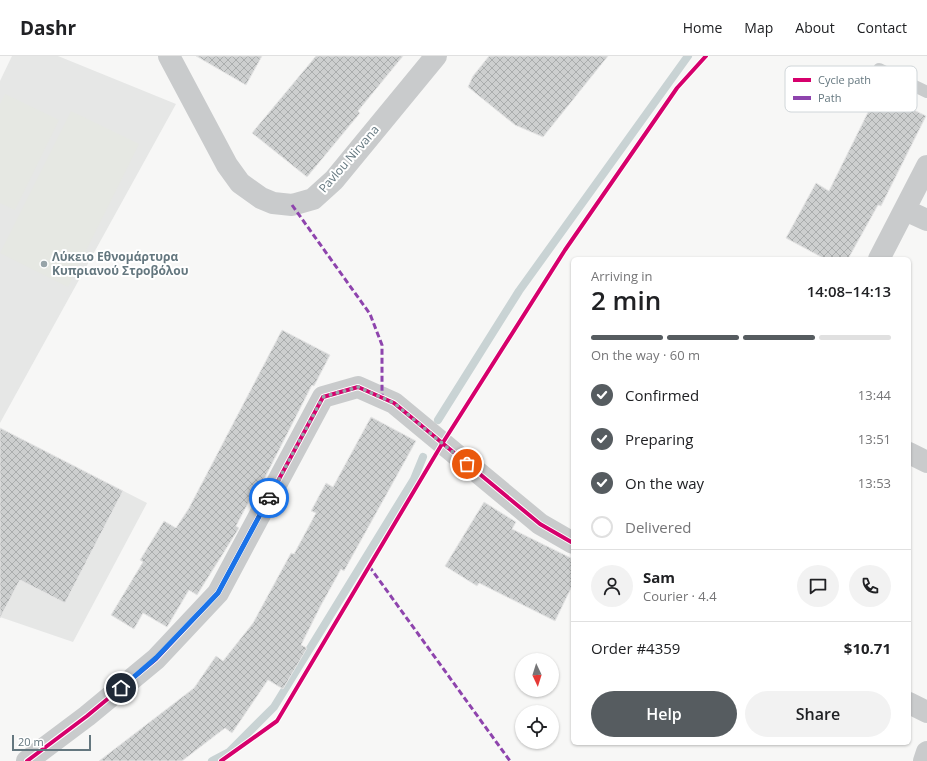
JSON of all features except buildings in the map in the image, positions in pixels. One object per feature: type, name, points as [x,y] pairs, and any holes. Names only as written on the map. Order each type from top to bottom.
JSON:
[{"type":"street","name":"Pavlou Nirvana","points":[[169,56],[227,165],[240,183],[261,198],[273,203],[292,205],[313,199],[334,180],[436,56]]},
{"type":"street","points":[[880,257],[927,166]]},
{"type":"street","points":[[905,210],[927,220]]},
{"type":"street","points":[[27,761],[87,716],[156,658],[218,593],[323,397],[358,387],[394,403],[540,524],[571,542]]},
{"type":"street","points":[[911,454],[927,462]]},
{"type":"street","points":[[911,704],[927,712]]},
{"type":"street","points":[[924,761],[927,752]]},
{"type":"lane","points":[[917,87],[927,92]]},
{"type":"shaded area","name":"Λύκειο Εθνομάρτυρα Κυπριανού Στροβόλου","points":[[12,56],[58,56],[176,104],[0,423],[0,81]]},
{"type":"shaded area","points":[[5,94],[59,120],[15,210],[0,203],[0,104]]},
{"type":"shaded area","points":[[71,111],[139,144],[68,287],[0,253]]},
{"type":"shaded area","points":[[0,428],[147,503],[73,642],[0,617]]},
{"type":"waterway","points":[[438,420],[519,291],[688,56]]},
{"type":"waterway","points":[[212,761],[229,752],[274,707],[414,479],[423,457]]},
{"type":"marked path","points":[[292,205],[370,314],[382,345],[382,398]]},
{"type":"marked path","points":[[369,566],[510,761]]},
{"type":"cycle path","points":[[221,761],[277,721],[442,444],[565,250],[677,88],[706,56]]},
{"type":"cycle path","points":[[27,761],[87,716],[156,659],[218,593],[323,397],[358,387],[394,403],[540,524],[571,542]]},
{"type":"way so far","points":[[269,498],[323,397],[358,387],[394,403],[467,464]]},
{"type":"place","name":"Λύκειο Εθνομάρτυρα Κυπριανού Στροβόλου","points":[[44,264]]},
{"type":"route","points":[[121,688],[156,658],[218,593],[269,498]]}]
